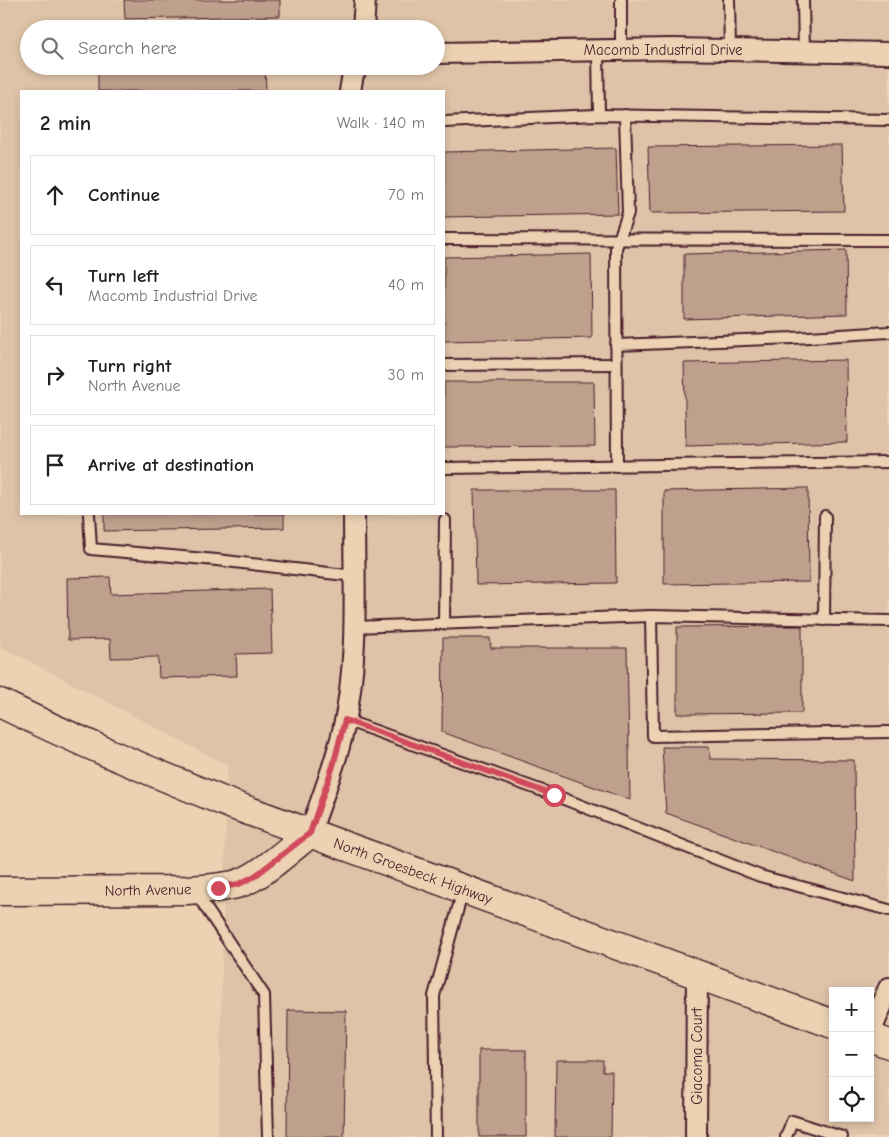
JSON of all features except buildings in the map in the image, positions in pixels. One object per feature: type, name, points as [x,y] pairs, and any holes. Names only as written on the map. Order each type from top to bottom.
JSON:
[{"type":"main road","name":"North Groesbeck Highway","points":[[0,703],[52,729],[149,771],[310,833],[829,1023]]},
{"type":"main road","name":"North Avenue","points":[[0,891],[194,890],[218,888],[239,884],[255,876],[310,833]]},
{"type":"main road","points":[[874,1038],[889,1044]]},
{"type":"street","points":[[364,20],[365,0]]},
{"type":"street","name":"Macomb Industrial Drive","points":[[445,53],[730,50],[889,54]]},
{"type":"street","points":[[350,90],[353,75]]},
{"type":"street","points":[[310,833],[333,766],[345,720],[354,627],[354,515]]},
{"type":"street","name":"Giacoma Court","points":[[696,1137],[697,975]]},
{"type":"street","points":[[870,1032],[889,988]]},
{"type":"lane","points":[[621,0],[621,50]]},
{"type":"lane","points":[[729,0],[730,50]]},
{"type":"lane","points":[[803,0],[804,52]]},
{"type":"lane","points":[[598,50],[599,115]]},
{"type":"lane","points":[[445,122],[599,115],[889,120]]},
{"type":"lane","points":[[616,466],[616,248],[628,213],[625,115]]},
{"type":"lane","points":[[445,239],[889,240]]},
{"type":"lane","points":[[616,345],[889,332]]},
{"type":"lane","points":[[445,365],[616,364]]},
{"type":"lane","points":[[445,468],[889,462]]},
{"type":"lane","points":[[89,515],[91,549],[217,560],[354,576]]},
{"type":"lane","points":[[824,620],[825,516]]},
{"type":"lane","points":[[444,624],[445,520]]},
{"type":"lane","points":[[651,616],[653,736],[889,732]]},
{"type":"lane","points":[[354,627],[651,616],[889,622]]},
{"type":"lane","points":[[345,720],[554,795],[760,876],[889,910]]},
{"type":"lane","points":[[436,1137],[434,996],[463,889]]},
{"type":"lane","points":[[194,890],[264,995],[268,1137]]},
{"type":"lane","points":[[786,1137],[792,1121],[842,1137]]},
{"type":"shaded area","points":[[0,0],[889,0],[889,1137],[218,1137],[227,765],[0,646]]},
{"type":"route","points":[[218,888],[239,884],[255,876],[310,833],[333,766],[345,720],[554,795]]}]
